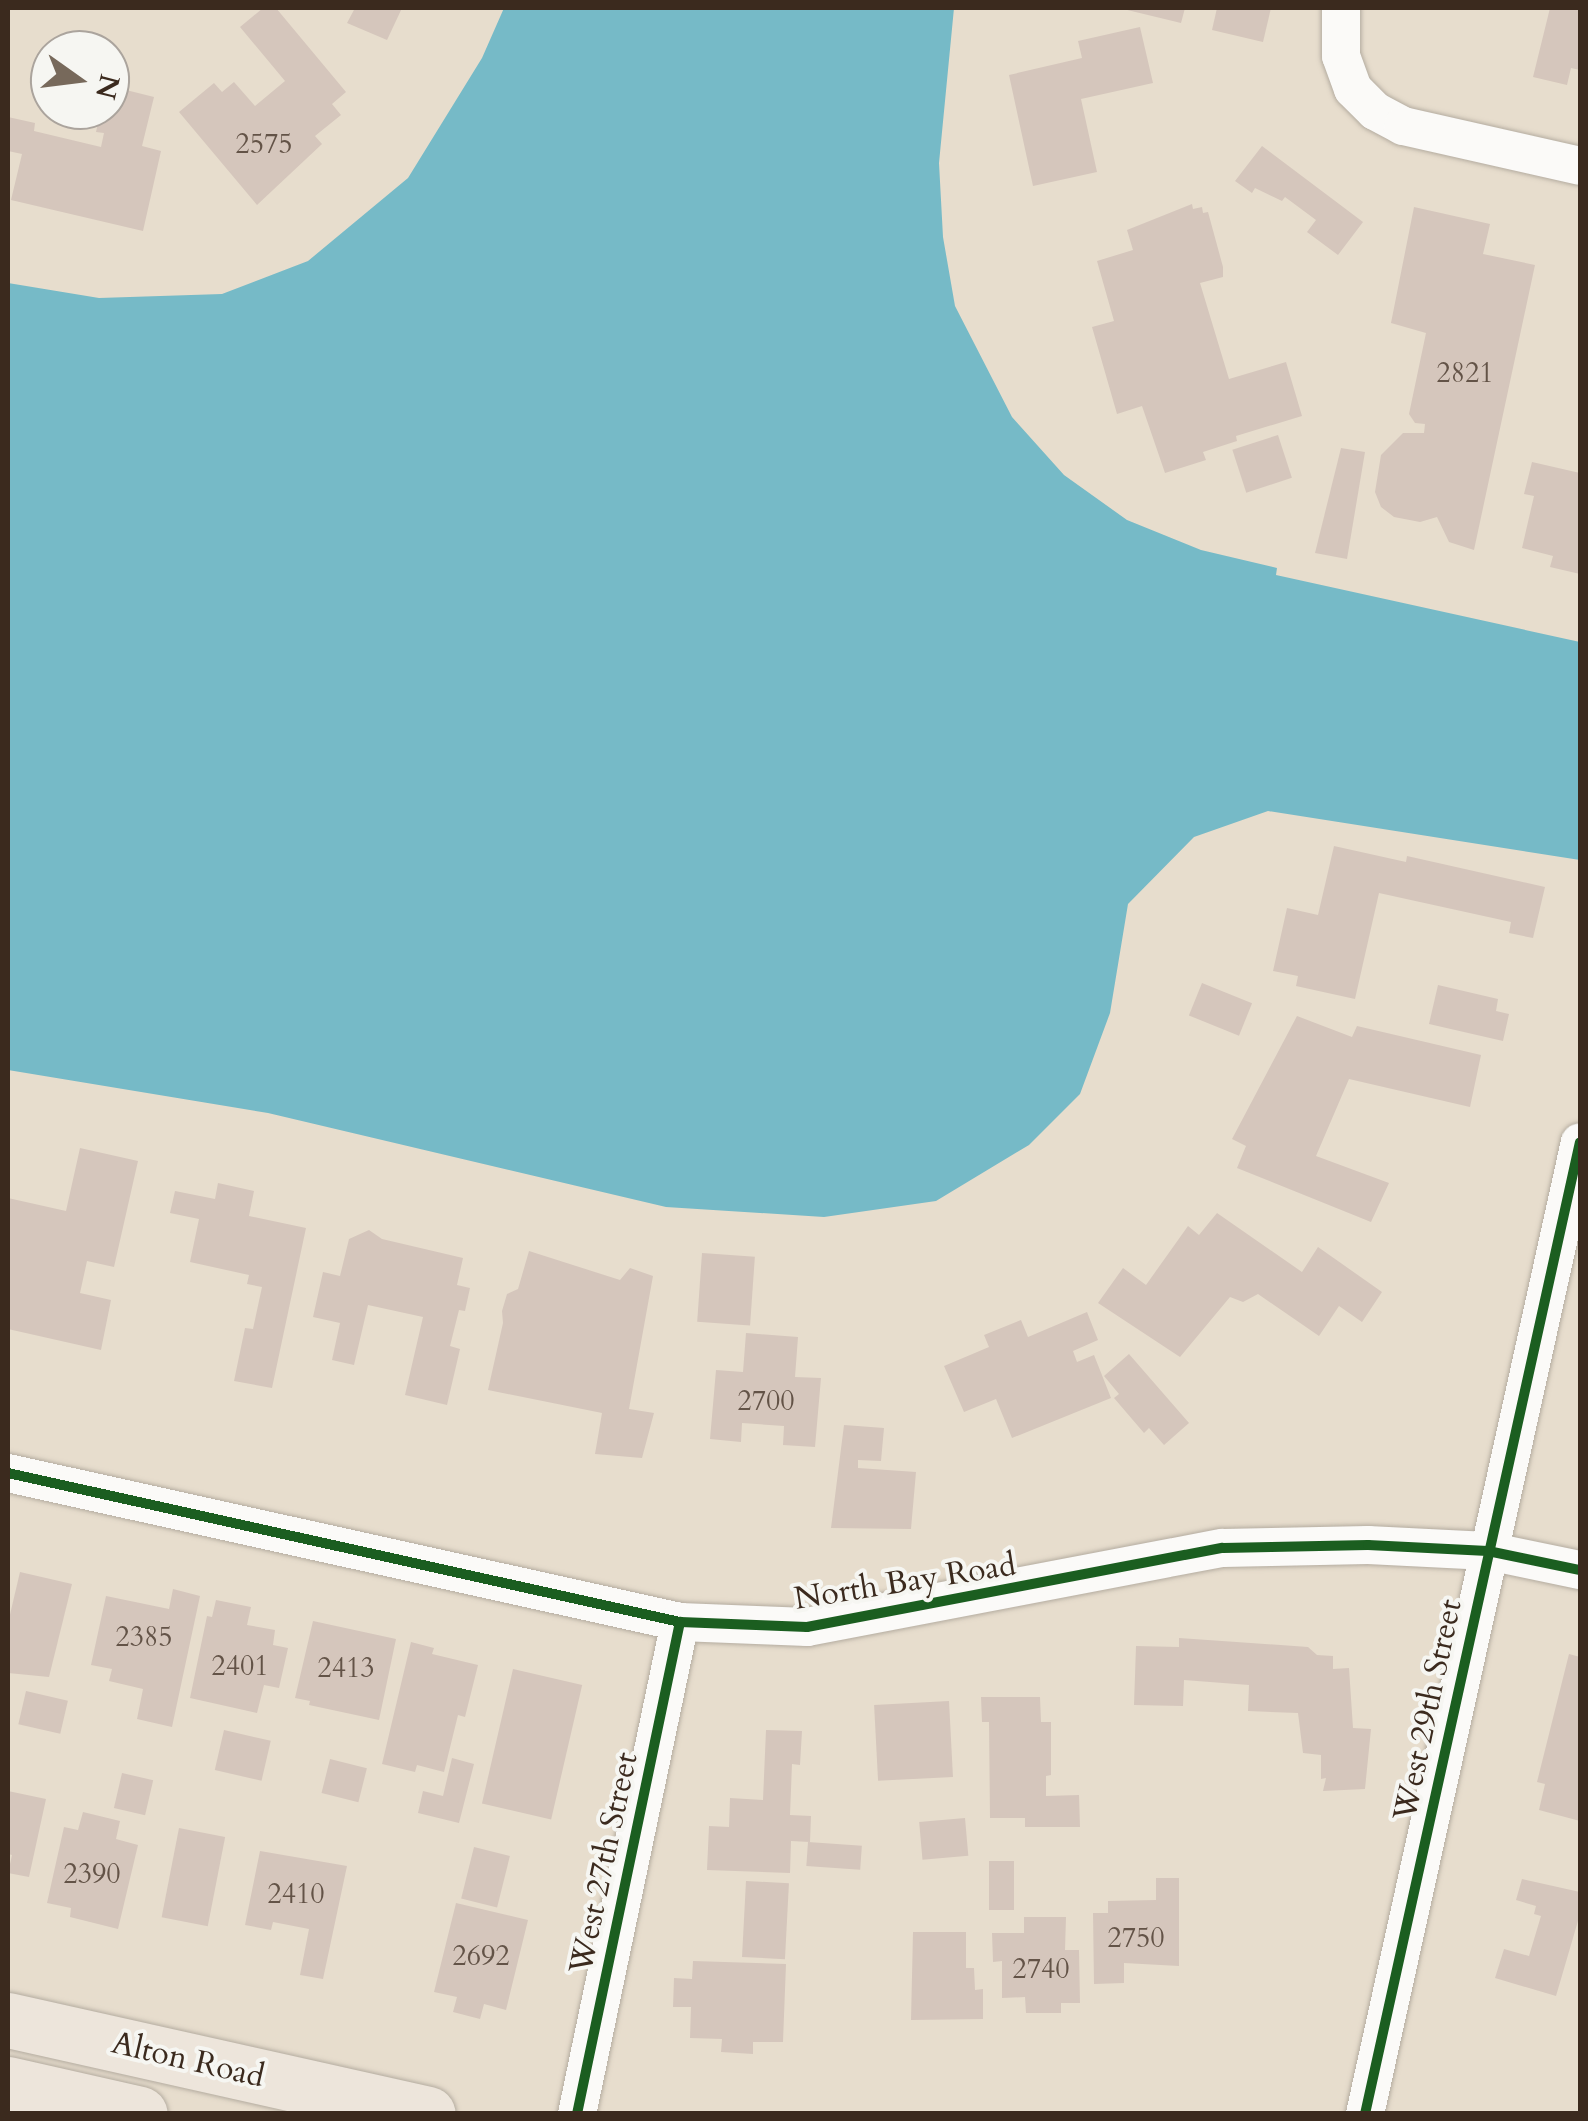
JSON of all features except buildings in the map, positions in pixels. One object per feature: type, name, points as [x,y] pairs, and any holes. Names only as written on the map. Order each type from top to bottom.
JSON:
[{"type":"highway","name":"Alton Road","points":[[8,2020],[428,2114]]},
{"type":"highway","name":"Alton Road","points":[[8,2084],[140,2114]]},
{"type":"street","points":[[1341,8],[1341,56],[1353,88],[1375,111],[1403,126],[1580,166]]},
{"type":"street","name":"West 29th Street","points":[[1366,2114],[1580,1142]]},
{"type":"street","name":"North Bay Road","points":[[8,1473],[680,1622],[807,1628],[1223,1548],[1368,1545],[1488,1551],[1580,1570]]},
{"type":"street","name":"West 27th Street","points":[[578,2114],[680,1622]]},
{"type":"water","points":[[504,8],[954,8],[939,163],[943,237],[955,306],[1012,417],[1064,475],[1127,520],[1201,550],[1277,568],[1276,575],[1580,642],[1580,860],[1268,811],[1194,837],[1128,904],[1110,1013],[1080,1094],[1029,1145],[936,1201],[824,1217],[666,1207],[268,1113],[8,1070],[8,283],[99,298],[222,294],[308,261],[408,178],[482,58]]},
{"type":"cycle path","points":[[1365,2114],[1580,1142]]},
{"type":"cycle path","points":[[8,1473],[680,1622],[807,1627],[1223,1548],[1368,1545],[1488,1551],[1580,1570]]},
{"type":"cycle path","points":[[577,2114],[680,1622]]}]
